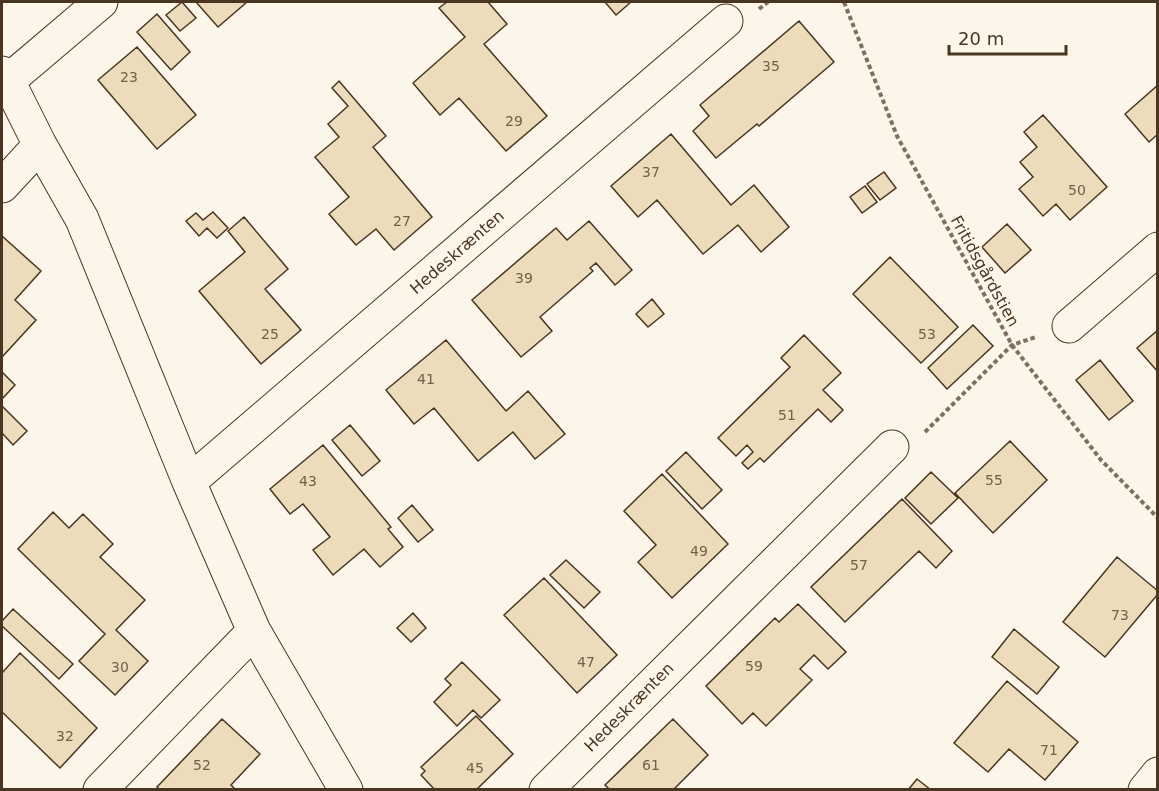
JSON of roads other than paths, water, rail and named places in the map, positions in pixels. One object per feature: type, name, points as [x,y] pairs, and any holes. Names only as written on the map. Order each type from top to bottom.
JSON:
[{"type":"street","points":[[101,2],[5,77],[82,219],[189,482],[254,631],[346,789]]},
{"type":"street","name":"Hedeskrænten","points":[[189,482],[726,21]]},
{"type":"street","points":[[2,186],[40,144]]},
{"type":"street","points":[[1069,326],[1158,249]]},
{"type":"street","name":"Hedeskrænten","points":[[546,789],[892,447]]},
{"type":"street","points":[[100,789],[254,631]]},
{"type":"street","points":[[1145,789],[1158,774]]}]
